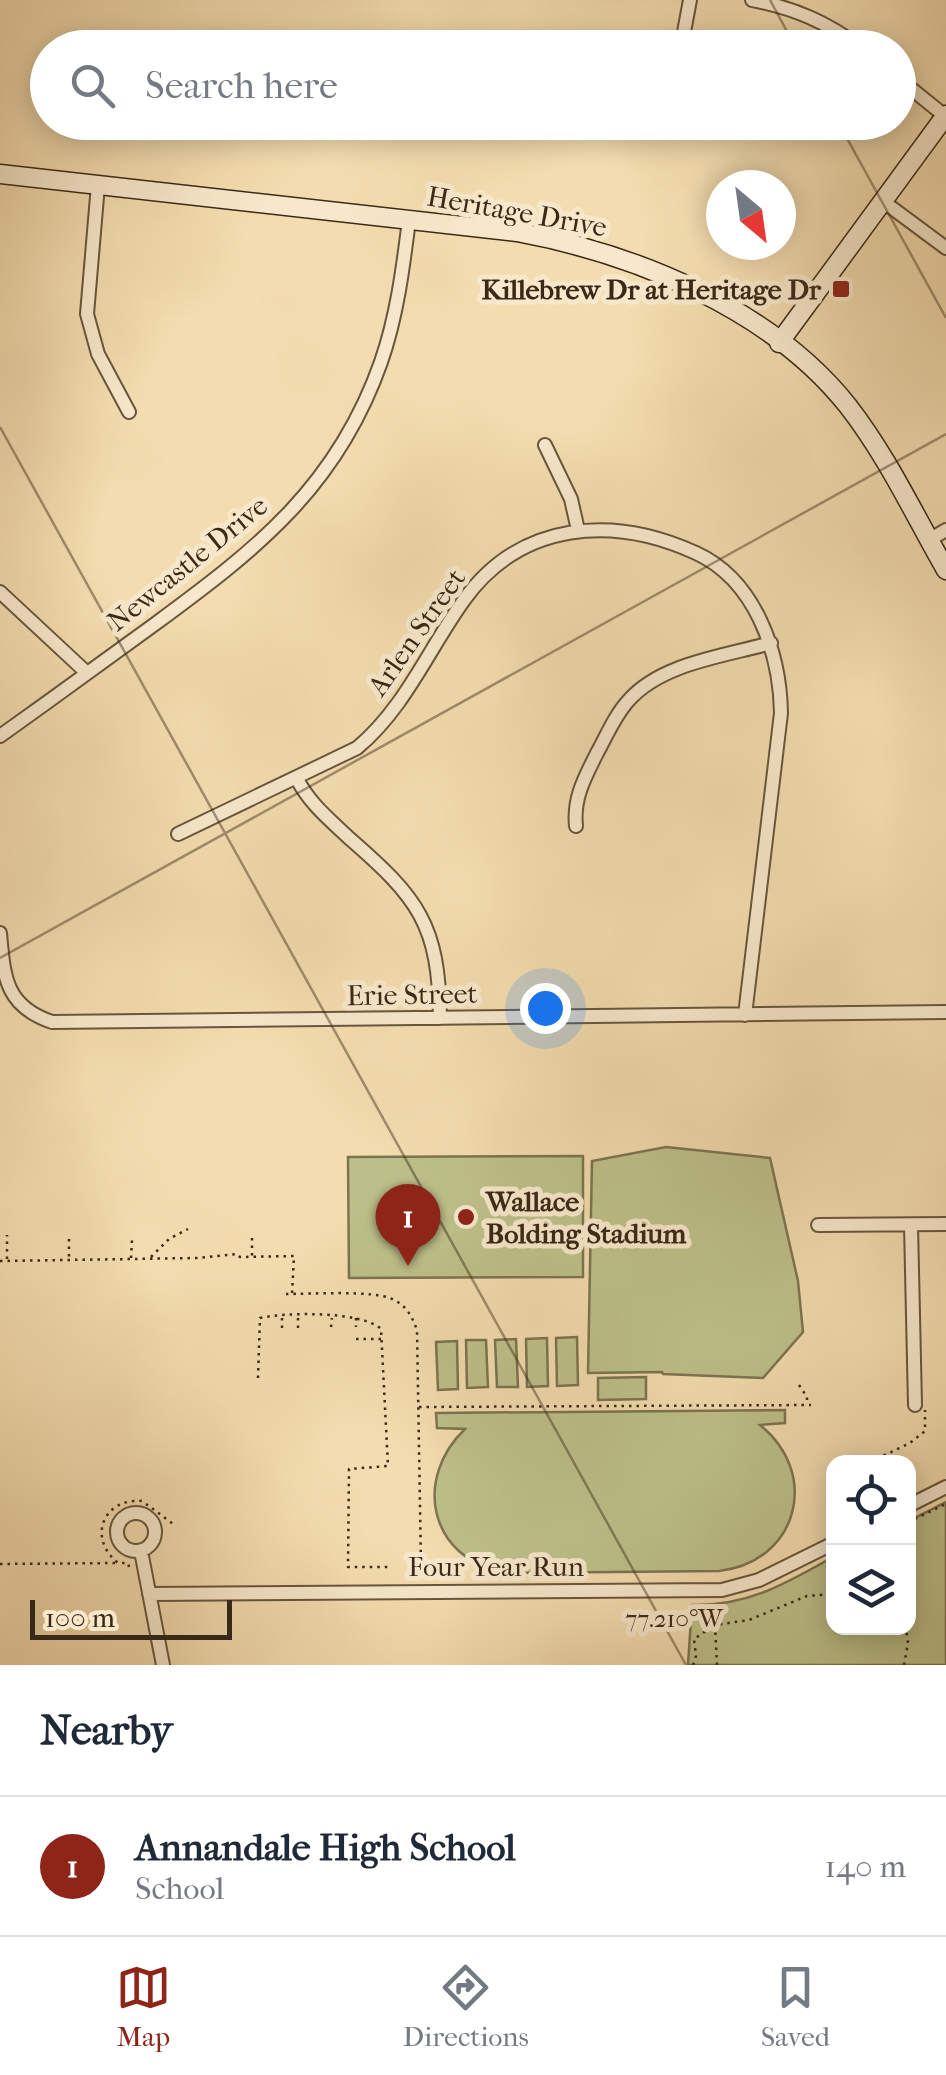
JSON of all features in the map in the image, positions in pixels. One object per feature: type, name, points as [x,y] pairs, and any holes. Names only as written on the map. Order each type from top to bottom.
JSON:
[{"type":"street","points":[[684,30],[690,0]]},
{"type":"street","points":[[752,0],[780,5],[833,30]]},
{"type":"street","points":[[779,342],[946,116],[916,92]]},
{"type":"street","name":"Heritage Drive","points":[[0,174],[550,238],[630,260],[708,296],[779,342],[828,385],[853,413],[946,570]]},
{"type":"street","points":[[98,185],[87,314],[98,354],[129,412]]},
{"type":"street","points":[[884,202],[946,248]]},
{"type":"street","name":"Newcastle Drive","points":[[0,736],[253,550],[306,496],[329,465],[368,397],[400,288],[409,220]]},
{"type":"street","points":[[544,444],[571,499],[578,530]]},
{"type":"street","name":"Arlen Street","points":[[178,834],[357,748],[398,704],[464,599],[487,574],[528,546],[578,530],[642,532],[706,558],[729,575],[770,643],[777,666],[781,713],[745,1015]]},
{"type":"street","points":[[929,540],[946,530]]},
{"type":"street","points":[[0,592],[87,673]]},
{"type":"street","points":[[576,826],[580,788],[615,720],[640,689],[671,671],[770,643]]},
{"type":"street","points":[[298,779],[318,810],[395,878],[423,917],[438,962],[440,1018]]},
{"type":"street","name":"Erie Street","points":[[0,933],[4,975],[14,998],[37,1017],[52,1022],[946,1012]]},
{"type":"street","points":[[818,1224],[946,1224]]},
{"type":"street","points":[[911,1224],[914,1405]]},
{"type":"street","points":[[916,1502],[946,1487]]},
{"type":"street","name":"Four Year Run","points":[[149,1594],[722,1590],[760,1580],[830,1545]]},
{"type":"street","points":[[140,1550],[164,1665]]},
{"type":"path","points":[[150,1258],[169,1239],[188,1229]]},
{"type":"path","points":[[7,1236],[10,1268]]},
{"type":"path","points":[[252,1238],[252,1257]]},
{"type":"path","points":[[69,1239],[69,1260]]},
{"type":"path","points":[[132,1240],[135,1266]]},
{"type":"path","points":[[0,1260],[294,1256],[289,1294],[384,1296],[406,1308],[417,1330],[421,1565],[434,1578]]},
{"type":"path","points":[[75,1266],[76,1259]]},
{"type":"path","points":[[258,1378],[258,1324],[265,1316],[356,1316],[372,1321],[381,1330],[388,1466],[349,1469],[348,1566],[389,1566]]},
{"type":"path","points":[[282,1316],[282,1328]]},
{"type":"path","points":[[298,1316],[298,1328]]},
{"type":"path","points":[[331,1327],[332,1316]]},
{"type":"path","points":[[356,1316],[356,1327]]},
{"type":"path","points":[[356,1339],[383,1340]]},
{"type":"path","points":[[419,1407],[809,1405],[798,1385]]},
{"type":"path","points":[[884,1455],[925,1431],[927,1412],[914,1405]]},
{"type":"path","points":[[118,1563],[106,1549],[100,1528],[104,1516],[114,1506],[142,1501],[176,1526]]},
{"type":"path","points":[[916,1518],[946,1504]]},
{"type":"path","points":[[0,1564],[128,1563],[130,1571]]},
{"type":"path","points":[[693,1665],[694,1639],[715,1625],[749,1620],[807,1596],[826,1595]]},
{"type":"path","points":[[715,1625],[718,1665]]},
{"type":"path","points":[[904,1665],[907,1635]]},
{"type":"green space","points":[[666,1147],[770,1158],[798,1281],[803,1332],[763,1378],[662,1372],[588,1373],[592,1161]]},
{"type":"green space","name":"Wallace Bolding Stadium","points":[[583,1156],[583,1277],[349,1278],[348,1157]]},
{"type":"green space","points":[[577,1337],[578,1385],[557,1386],[556,1338]]},
{"type":"green space","points":[[547,1338],[548,1386],[527,1387],[526,1339]]},
{"type":"green space","points":[[516,1339],[518,1387],[497,1387],[495,1340]]},
{"type":"green space","points":[[466,1340],[486,1340],[488,1387],[467,1388]]},
{"type":"green space","points":[[457,1341],[458,1389],[438,1390],[436,1342]]},
{"type":"green space","points":[[646,1377],[646,1399],[598,1400],[598,1378]]},
{"type":"green space","points":[[785,1410],[785,1423],[760,1425],[779,1445],[790,1467],[795,1490],[792,1513],[783,1534],[767,1551],[746,1564],[719,1571],[503,1573],[478,1564],[459,1551],[445,1534],[437,1514],[439,1470],[465,1429],[437,1428],[436,1413]]},
{"type":"green space","points":[[946,1502],[946,1665],[688,1665],[692,1605],[749,1597],[826,1561],[826,1635],[916,1635],[916,1517]]},
{"type":"place","name":"Killebrew Dr at Heritage Dr","points":[[841,289]]},
{"type":"place","name":"Wallace Bolding Stadium","points":[[466,1217]]},
{"type":"place","name":"Annandale High School","points":[[408,1266]]}]
